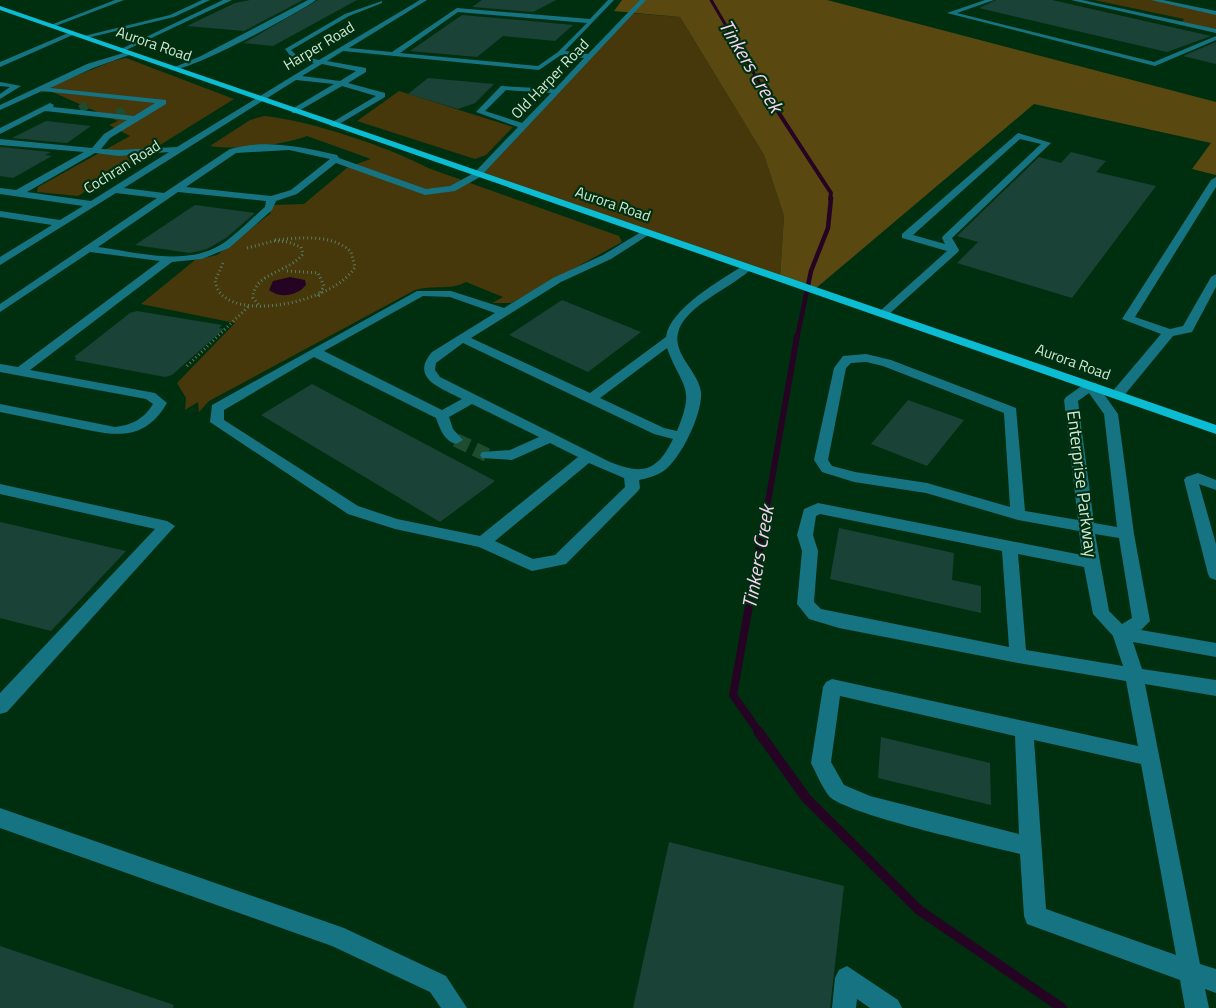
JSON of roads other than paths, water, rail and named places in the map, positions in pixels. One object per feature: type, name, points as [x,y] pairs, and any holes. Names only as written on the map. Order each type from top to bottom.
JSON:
[{"type":"main road","name":"Aurora Road","points":[[0,8],[477,175],[830,294],[1216,430]]},
{"type":"street","points":[[51,26],[121,0]]},
{"type":"street","points":[[83,37],[171,16],[207,0]]},
{"type":"street","points":[[0,108],[90,66],[126,52],[229,0],[226,0]]},
{"type":"street","points":[[174,69],[204,58],[313,0]]},
{"type":"street","points":[[367,0],[414,6]]},
{"type":"street","name":"Harper Road","points":[[259,99],[424,0]]},
{"type":"street","points":[[452,0],[476,2]]},
{"type":"street","points":[[340,49],[540,68],[560,53],[611,0]]},
{"type":"street","name":"Old Harper Road","points":[[0,309],[166,196],[240,149],[289,147],[334,157],[335,160],[425,192],[452,189],[477,175],[643,0]]},
{"type":"street","points":[[991,0],[951,13],[1155,64],[1216,38]]},
{"type":"street","points":[[1074,0],[1216,31]]},
{"type":"street","points":[[1154,0],[1216,13]]},
{"type":"street","points":[[295,111],[363,70],[294,57],[287,50],[347,15],[380,2]]},
{"type":"street","points":[[965,8],[1098,41],[1086,47]]},
{"type":"street","points":[[394,54],[458,10],[592,21]]},
{"type":"street","points":[[589,11],[610,13]]},
{"type":"street","points":[[620,14],[630,15]]},
{"type":"street","points":[[0,65],[73,33]]},
{"type":"street","points":[[560,53],[590,56]]},
{"type":"street","points":[[294,77],[341,83],[382,95],[334,125]]},
{"type":"street","points":[[0,84],[17,87],[0,97]]},
{"type":"street","points":[[523,126],[480,112],[504,88],[557,91]]},
{"type":"street","points":[[41,89],[74,93],[94,107],[136,119]]},
{"type":"street","points":[[0,131],[74,93]]},
{"type":"street","name":"Cochran Road","points":[[0,262],[259,99]]},
{"type":"street","points":[[18,193],[97,147],[107,136],[163,102],[141,100],[94,107],[43,108]]},
{"type":"street","points":[[0,131],[97,147],[119,153],[132,159],[138,175]]},
{"type":"street","points":[[1018,136],[1047,143],[947,238],[954,250],[906,236],[1018,136]]},
{"type":"street","points":[[0,142],[97,147]]},
{"type":"street","points":[[119,153],[181,148]]},
{"type":"street","points":[[178,189],[272,199],[294,192],[335,160]]},
{"type":"street","points":[[1216,180],[1128,319],[1170,333],[1188,329],[1216,277]]},
{"type":"street","points":[[115,190],[166,196]]},
{"type":"street","points":[[0,191],[92,204]]},
{"type":"street","points":[[88,249],[169,259],[199,259],[220,251],[269,208],[272,199]]},
{"type":"street","points":[[0,214],[61,223]]},
{"type":"street","points":[[646,232],[607,257],[557,280],[436,355],[430,362],[429,370],[435,380],[631,475],[665,465],[681,437],[694,393],[672,346],[676,323],[694,306],[748,267]]},
{"type":"street","points":[[884,313],[954,250]]},
{"type":"street","points":[[21,371],[169,259]]},
{"type":"street","points":[[505,312],[451,294],[420,293],[217,408],[217,422],[353,510],[395,524],[483,542],[532,565],[560,560],[633,488],[631,475]]},
{"type":"street","points":[[1117,395],[1170,333]]},
{"type":"street","points":[[462,338],[659,431],[681,437]]},
{"type":"street","points":[[591,399],[672,338]]},
{"type":"street","points":[[311,353],[320,353],[442,416],[447,431],[456,440]]},
{"type":"street","points":[[1018,515],[1011,411],[887,363],[866,358],[848,359],[840,368],[821,460],[827,469],[854,477],[927,488],[1018,515],[1126,534]]},
{"type":"street","points":[[0,368],[150,396],[160,403],[146,422],[132,429],[115,431],[0,408]]},
{"type":"street","name":"Enterprise Parkway","points":[[1121,633],[1141,621],[1126,534],[1111,414],[1091,386],[1071,400],[1091,563],[1101,614],[1121,633],[1134,673],[1197,1008]]},
{"type":"street","points":[[442,416],[472,398]]},
{"type":"street","points":[[487,455],[512,455],[551,437]]},
{"type":"street","points":[[483,542],[589,456]]},
{"type":"street","points":[[1216,485],[1198,478],[1191,480],[1210,528],[1216,574]]},
{"type":"street","points":[[0,489],[167,525],[0,706]]},
{"type":"street","points":[[1091,563],[832,509],[812,509],[808,513],[805,535],[810,551],[805,604],[815,614],[840,621],[1018,656],[1216,688]]},
{"type":"street","points":[[1009,545],[1018,656]]},
{"type":"street","points":[[1121,633],[1216,650]]},
{"type":"street","points":[[1030,846],[868,805],[837,791],[821,763],[832,687],[1148,757]]},
{"type":"street","points":[[1024,730],[1035,916],[1216,981]]},
{"type":"street","points":[[0,818],[336,936],[438,984],[455,1008]]},
{"type":"street","points":[[844,1008],[847,978],[890,1008]]},
{"type":"waterway","name":"Tinkers Creek","points":[[711,0],[763,89]]},
{"type":"waterway","name":"Tinkers Creek","points":[[762,87],[831,193],[830,199]]},
{"type":"waterway","name":"Tinkers Creek","points":[[797,338],[811,271],[828,228],[831,198]]},
{"type":"waterway","name":"Tinkers Creek","points":[[766,513],[797,336]]},
{"type":"waterway","name":"Tinkers Creek","points":[[759,732],[733,695],[766,511]]},
{"type":"waterway","name":"Tinkers Creek","points":[[758,731],[806,798],[919,910],[1062,1008]]},
{"type":"tunnel","points":[[80,109],[91,103]]},
{"type":"tunnel","points":[[117,114],[127,108]]},
{"type":"tunnel","points":[[456,440],[487,455]]}]
